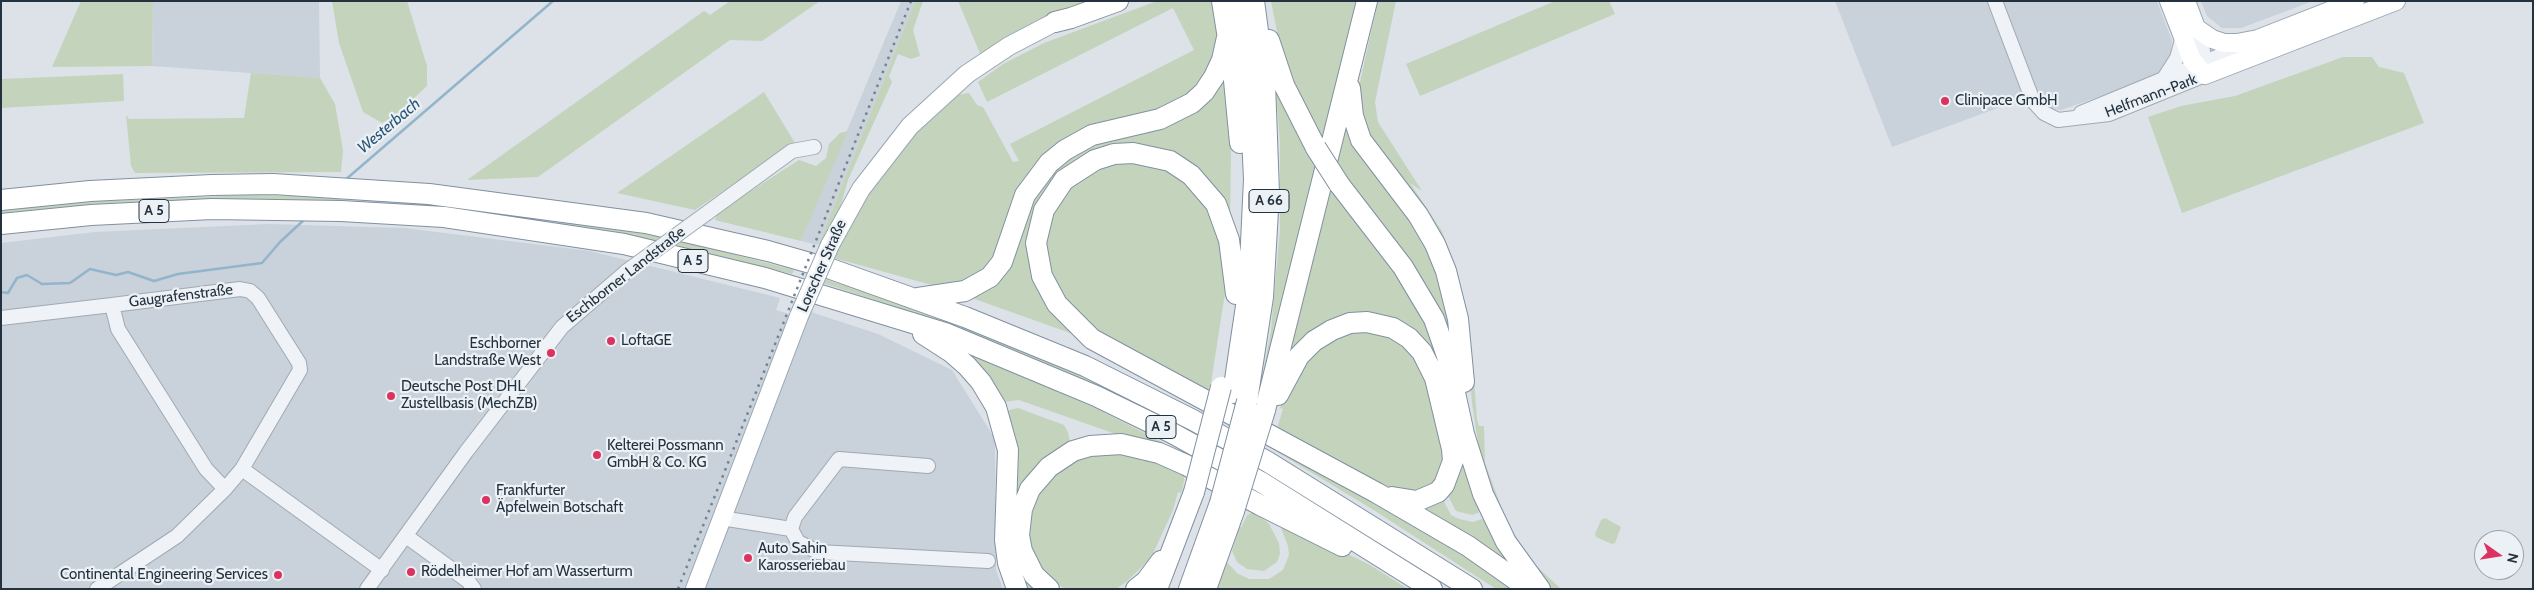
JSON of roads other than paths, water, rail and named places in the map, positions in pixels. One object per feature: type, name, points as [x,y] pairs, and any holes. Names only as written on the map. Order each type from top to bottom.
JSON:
[{"type":"highway","points":[[1055,22],[1091,1]]},
{"type":"highway","points":[[1055,22],[1118,1]]},
{"type":"highway","points":[[1206,589],[1214,501],[1233,394],[1236,294],[1241,227],[1241,161],[1237,100],[1222,1]]},
{"type":"highway","name":"A 66","points":[[1189,589],[1214,501],[1233,394],[1249,286],[1254,179],[1249,74],[1238,1]]},
{"type":"highway","name":"A 66","points":[[1233,394],[1263,297],[1269,193],[1266,92],[1254,1]]},
{"type":"highway","points":[[1259,1],[1284,85],[1316,148],[1339,184],[1404,267],[1434,319],[1447,356],[1464,434],[1471,451],[1483,494],[1498,527],[1514,554],[1540,589]]},
{"type":"highway","points":[[1136,589],[1157,568],[1179,534],[1214,501],[1257,439],[1267,411],[1367,1]]},
{"type":"highway","points":[[914,299],[965,291],[990,277],[1004,257],[1025,195],[1049,162],[1065,150],[1092,135],[1160,118],[1192,103],[1204,92],[1214,77],[1222,60],[1228,33]]},
{"type":"highway","points":[[1348,77],[1353,116],[1361,140],[1418,215],[1435,244],[1446,271],[1458,319],[1471,451]]},
{"type":"highway","points":[[1236,294],[1229,240],[1216,204],[1191,175],[1170,162],[1133,153],[1114,154],[1095,160],[1064,180],[1044,210],[1038,232],[1037,254],[1047,288],[1063,312],[1092,339],[1378,493],[1468,546],[1530,589]]},
{"type":"highway","name":"A 5","points":[[1,200],[90,191],[273,184],[453,196],[646,223],[768,251],[831,269],[998,330],[1112,380],[1193,420],[1268,462],[1472,589]]},
{"type":"highway","name":"A 5","points":[[1,224],[152,211],[315,210],[444,216],[624,244],[786,284],[915,322],[1057,378],[1172,433],[1268,486],[1432,589]]},
{"type":"highway","points":[[869,309],[910,327],[943,346],[967,366],[989,394],[1003,428],[1008,450],[1005,540],[1008,563],[1017,589]]},
{"type":"highway","points":[[1267,411],[1299,356],[1314,341],[1332,330],[1350,323],[1367,322],[1393,328],[1409,338],[1422,352],[1435,378],[1452,449],[1452,466],[1444,485],[1428,497],[1417,501],[1404,500],[1378,493]]},
{"type":"highway","points":[[1112,380],[1150,386],[1204,401]]},
{"type":"highway","points":[[1049,589],[1034,575],[1025,559],[1020,542],[1020,517],[1026,498],[1043,473],[1063,457],[1090,446],[1110,444],[1146,449],[1186,465],[1338,544],[1412,589]]},
{"type":"highway","name":"A 66","points":[[1172,589],[1214,501]]},
{"type":"highway","points":[[1157,589],[1179,534]]},
{"type":"main road","points":[[2170,1],[2189,32],[2202,69],[2396,1]]},
{"type":"main road","points":[[2186,1],[2189,32]]},
{"type":"main road","points":[[2189,32],[2224,43],[2258,39],[2355,1]]},
{"type":"main road","name":"Lorscher Straße","points":[[695,589],[799,316],[830,245],[861,188],[910,126],[967,74],[1009,46],[1055,22]]},
{"type":"street","name":"Helfmann-Park","points":[[1995,1],[2036,107],[2050,118],[2067,119],[2108,114],[2202,69]]},
{"type":"street","points":[[2164,80],[2189,32]]},
{"type":"street","points":[[2202,69],[2258,39]]},
{"type":"street","name":"Helfmann-Park","points":[[2067,119],[2164,80],[2202,69]]},
{"type":"street","name":"Eschborner Landstraße","points":[[367,589],[562,327],[628,271],[792,151],[814,147]]},
{"type":"street","name":"Gaugrafenstraße","points":[[1,318],[240,289],[250,291],[258,298],[299,363],[300,370],[242,469],[225,489],[177,536],[97,589]]},
{"type":"street","name":"Gaugrafenstraße","points":[[112,305],[118,329],[206,469],[225,489]]},
{"type":"street","points":[[928,466],[839,459],[795,517],[791,529],[798,542],[818,552],[988,561]]},
{"type":"street","points":[[242,469],[382,570]]},
{"type":"street","points":[[721,518],[791,529]]},
{"type":"street","points":[[406,536],[468,582],[474,589]]},
{"type":"waterway","name":"Westerbach","points":[[344,181],[553,1]]},
{"type":"waterway","points":[[1,292],[8,293],[17,278],[27,275],[42,284],[70,283],[90,269],[116,275],[128,272],[154,281],[178,274],[262,263],[280,242],[306,218]]},
{"type":"railway","points":[[678,589],[911,1]]},
{"type":"place","name":"Clinipace GmbH","points":[[1945,101]]},
{"type":"place","name":"LoftaGE","points":[[611,341]]},
{"type":"place","name":"Eschborner Landstraße West","points":[[551,353]]},
{"type":"place","name":"Deutsche Post DHL Zustellbasis (MechZB)","points":[[391,396]]},
{"type":"place","name":"Kelterei Possmann GmbH & Co. KG","points":[[597,455]]},
{"type":"place","name":"Frankfurter Äpfelwein Botschaft","points":[[486,500]]},
{"type":"place","name":"Auto Sahin Karosseriebau","points":[[748,558]]},
{"type":"place","name":"Rödelheimer Hof am Wasserturm","points":[[411,572]]},
{"type":"place","name":"Continental Engineering Services","points":[[278,575]]}]
